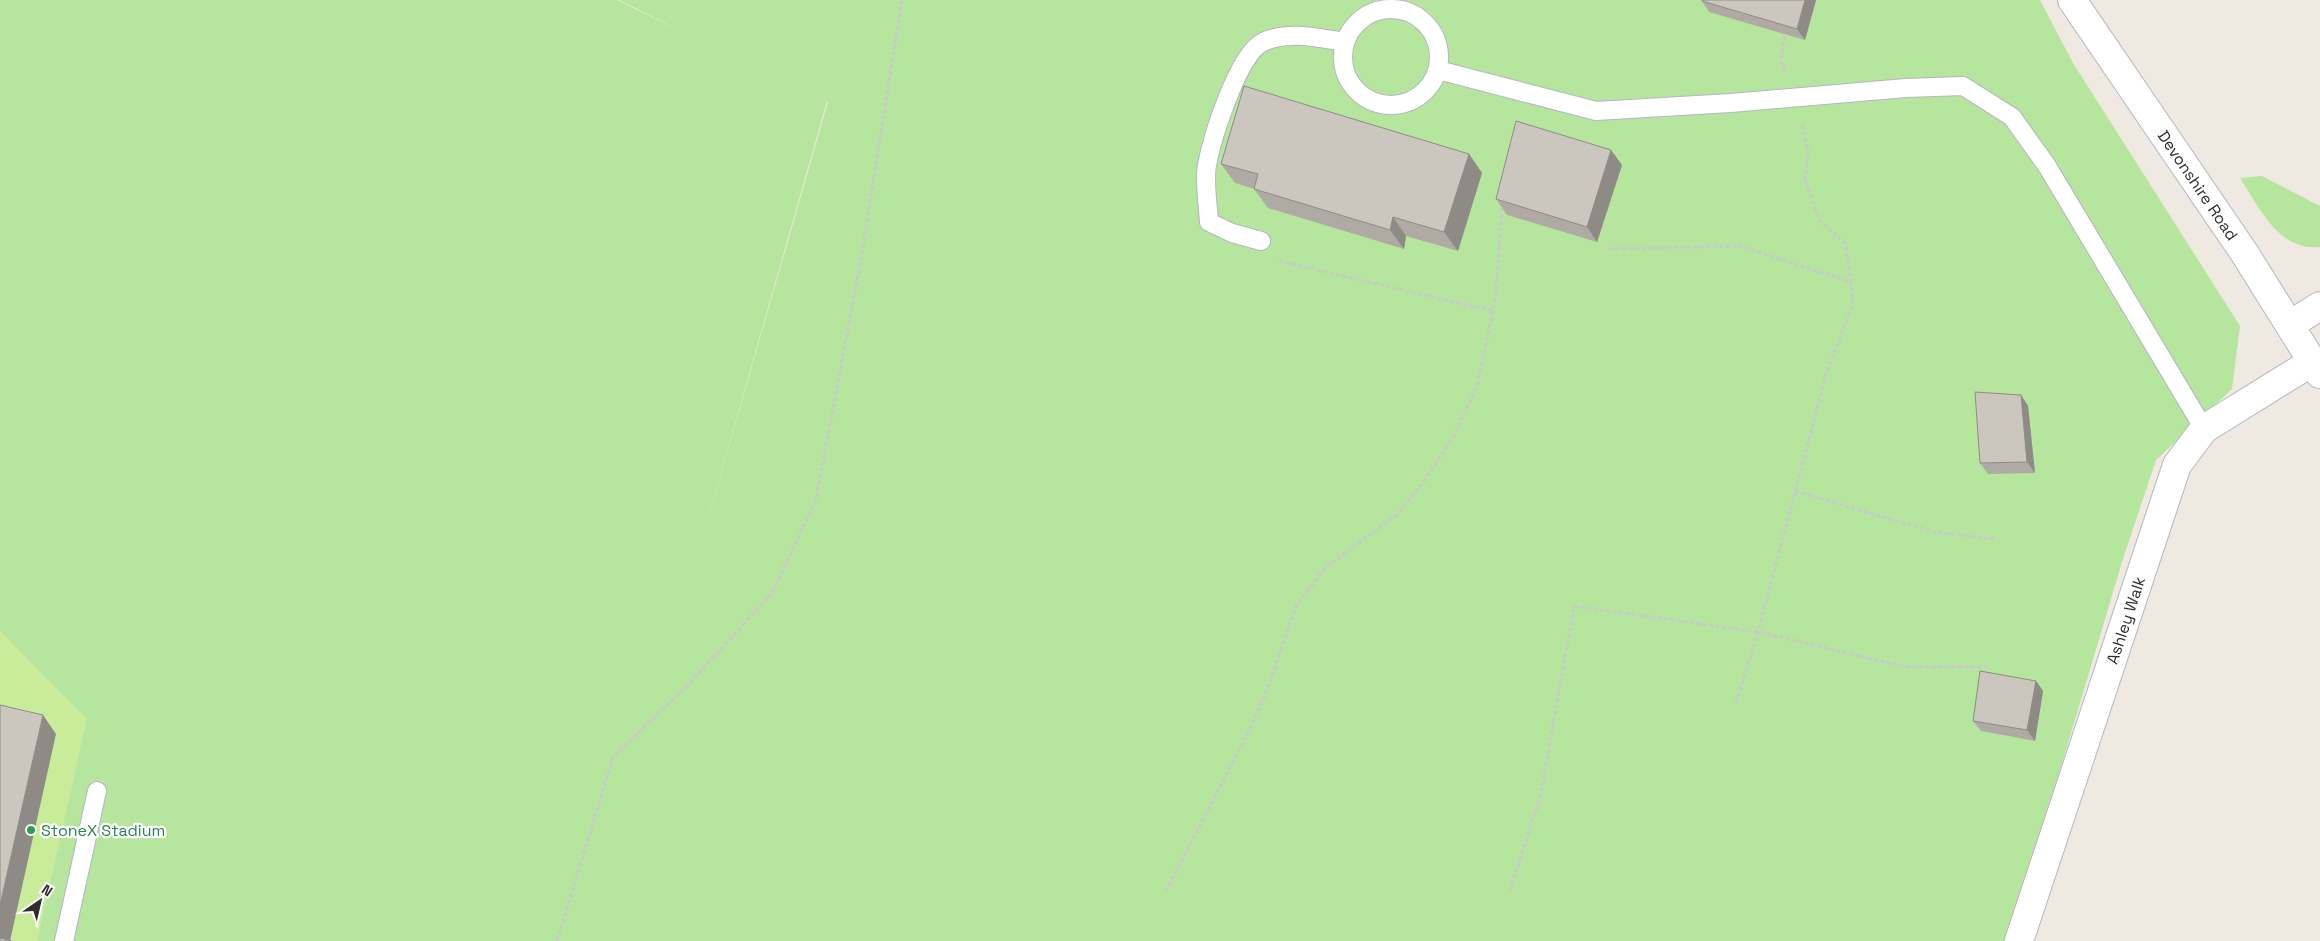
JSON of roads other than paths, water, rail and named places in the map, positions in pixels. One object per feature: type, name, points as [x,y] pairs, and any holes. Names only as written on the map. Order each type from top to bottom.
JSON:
[{"type":"street","name":"Devonshire Road","points":[[2072,0],[2291,324],[2316,368]]},
{"type":"street","points":[[2291,324],[2320,306]]},
{"type":"street","name":"Ashley Walk","points":[[2019,941],[2177,465],[2204,429],[2316,368]]},
{"type":"lane","points":[[1409,6],[1428,26],[1436,39],[1440,54],[1438,70],[1432,85],[1420,96],[1406,104],[1389,106],[1374,102],[1360,94],[1349,82],[1343,66],[1345,42],[1357,22],[1370,13],[1409,6]]},
{"type":"lane","points":[[1261,241],[1232,233],[1209,222],[1207,166],[1221,113],[1246,59],[1262,43],[1288,35],[1345,42]]},
{"type":"lane","points":[[1438,70],[1596,111],[1906,88],[1963,86],[2012,117],[2047,166],[2204,429]]},
{"type":"lane","points":[[64,941],[97,791]]},
{"type":"place","name":"StoneX Stadium","points":[[31,830]]}]
